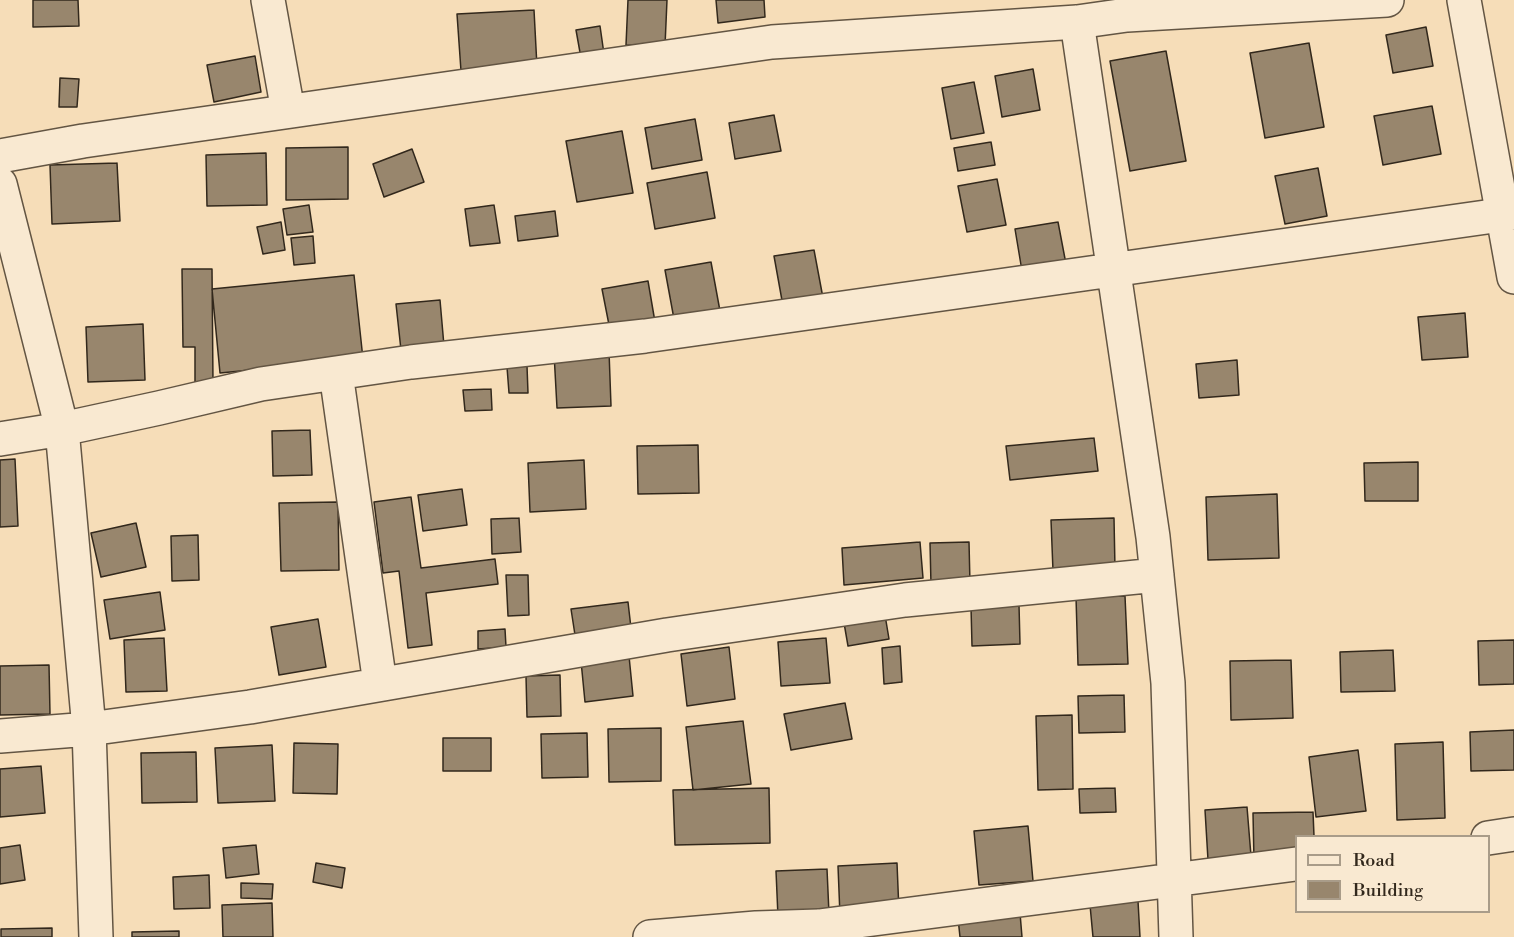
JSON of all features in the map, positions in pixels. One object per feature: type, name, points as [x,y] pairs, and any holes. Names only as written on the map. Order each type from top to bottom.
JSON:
[{"type":"street","points":[[268,0],[288,111]]},
{"type":"street","points":[[0,156],[83,141],[772,42],[1077,21],[1125,8],[1387,0]]},
{"type":"street","points":[[1464,0],[1508,214],[1514,277]]},
{"type":"street","points":[[1077,21],[1153,537],[1168,683],[1176,937]]},
{"type":"street","points":[[0,184],[62,429],[89,729],[96,937]]},
{"type":"street","points":[[0,439],[62,429],[261,384],[411,362],[645,336],[1508,214]]},
{"type":"street","points":[[336,373],[380,684]]},
{"type":"street","points":[[0,735],[89,729],[250,707],[667,635],[905,600],[1157,575]]},
{"type":"street","points":[[1490,838],[1514,834]]},
{"type":"street","points":[[650,937],[756,928],[819,931],[1295,864]]},
{"type":"building","points":[[33,0],[78,0],[79,26],[33,27]]},
{"type":"building","points":[[628,0],[667,0],[665,46],[626,45]]},
{"type":"building","points":[[716,0],[764,0],[765,17],[718,23]]},
{"type":"building","points":[[534,10],[537,67],[461,71],[457,14]]},
{"type":"building","points":[[600,26],[604,54],[581,58],[576,30]]},
{"type":"building","points":[[1426,27],[1433,66],[1393,73],[1386,35]]},
{"type":"building","points":[[1309,43],[1324,127],[1265,138],[1250,53]]},
{"type":"building","points":[[1166,51],[1186,161],[1130,171],[1110,61]]},
{"type":"building","points":[[255,56],[261,92],[214,102],[207,65]]},
{"type":"building","points":[[1033,69],[1040,110],[1002,117],[995,76]]},
{"type":"building","points":[[60,78],[79,79],[77,107],[59,107]]},
{"type":"building","points":[[974,82],[984,133],[951,139],[942,88]]},
{"type":"building","points":[[1432,106],[1441,154],[1383,165],[1374,116]]},
{"type":"building","points":[[774,115],[781,151],[735,159],[729,123]]},
{"type":"building","points":[[695,119],[702,160],[652,169],[645,128]]},
{"type":"building","points":[[622,131],[633,193],[577,202],[566,141]]},
{"type":"building","points":[[991,142],[995,165],[958,171],[954,148]]},
{"type":"building","points":[[348,147],[348,199],[286,200],[286,148]]},
{"type":"building","points":[[412,149],[424,182],[384,197],[373,164]]},
{"type":"building","points":[[266,153],[267,205],[207,206],[206,155]]},
{"type":"building","points":[[117,163],[120,221],[52,224],[50,165]]},
{"type":"building","points":[[1318,168],[1327,216],[1285,224],[1275,176]]},
{"type":"building","points":[[707,172],[715,218],[655,229],[647,183]]},
{"type":"building","points":[[997,179],[1006,225],[967,232],[958,186]]},
{"type":"building","points":[[309,205],[313,232],[287,235],[283,209]]},
{"type":"building","points":[[494,205],[500,243],[470,246],[465,209]]},
{"type":"building","points":[[555,211],[558,236],[518,241],[515,216]]},
{"type":"building","points":[[281,222],[285,250],[263,254],[257,227]]},
{"type":"building","points":[[1058,222],[1066,264],[1022,271],[1015,229]]},
{"type":"building","points":[[313,236],[315,263],[294,265],[291,238]]},
{"type":"building","points":[[814,250],[823,298],[783,306],[774,256]]},
{"type":"building","points":[[711,262],[720,311],[674,319],[665,270]]},
{"type":"building","points":[[182,269],[212,269],[213,383],[195,383],[195,347],[183,347]]},
{"type":"building","points":[[354,275],[363,359],[220,373],[212,289]]},
{"type":"building","points":[[648,281],[655,322],[610,330],[602,289]]},
{"type":"building","points":[[440,300],[444,346],[401,350],[396,304]]},
{"type":"building","points":[[1465,313],[1468,357],[1422,360],[1418,317]]},
{"type":"building","points":[[143,324],[145,380],[88,382],[86,327]]},
{"type":"building","points":[[609,351],[611,406],[557,408],[554,353]]},
{"type":"building","points":[[1237,360],[1239,395],[1199,398],[1196,364]]},
{"type":"building","points":[[527,366],[528,393],[509,393],[507,367]]},
{"type":"building","points":[[491,389],[492,410],[465,411],[463,390]]},
{"type":"building","points":[[310,430],[312,475],[273,476],[272,431]]},
{"type":"building","points":[[1094,438],[1098,471],[1010,480],[1006,446]]},
{"type":"building","points":[[698,445],[699,493],[638,494],[637,446]]},
{"type":"building","points":[[15,459],[18,526],[0,527],[0,460]]},
{"type":"building","points":[[584,460],[586,509],[530,512],[528,463]]},
{"type":"building","points":[[1418,462],[1418,501],[1365,501],[1364,463]]},
{"type":"building","points":[[462,489],[467,525],[423,531],[418,495]]},
{"type":"building","points":[[1277,494],[1279,558],[1208,560],[1206,497]]},
{"type":"building","points":[[411,497],[421,568],[495,559],[498,584],[426,593],[432,645],[408,648],[399,571],[383,573],[374,502]]},
{"type":"building","points":[[338,502],[339,570],[281,571],[279,503]]},
{"type":"building","points":[[519,518],[521,552],[492,554],[491,519]]},
{"type":"building","points":[[1114,518],[1115,569],[1053,571],[1051,520]]},
{"type":"building","points":[[136,523],[146,567],[101,577],[91,533]]},
{"type":"building","points":[[198,535],[199,580],[172,581],[171,536]]},
{"type":"building","points":[[920,542],[923,578],[844,585],[842,548]]},
{"type":"building","points":[[969,542],[970,584],[931,585],[930,543]]},
{"type":"building","points":[[506,575],[528,575],[529,615],[508,616]]},
{"type":"building","points":[[160,592],[165,630],[110,639],[104,600]]},
{"type":"building","points":[[1125,596],[1128,664],[1078,665],[1076,597]]},
{"type":"building","points":[[628,602],[631,628],[575,635],[571,609]]},
{"type":"building","points":[[1019,605],[1020,644],[972,646],[971,607]]},
{"type":"building","points":[[884,609],[889,639],[848,646],[843,617]]},
{"type":"building","points":[[318,619],[326,667],[279,675],[271,627]]},
{"type":"building","points":[[505,629],[506,647],[478,649],[478,631]]},
{"type":"building","points":[[164,638],[167,691],[126,692],[124,640]]},
{"type":"building","points":[[826,638],[830,683],[781,686],[778,642]]},
{"type":"building","points":[[1514,640],[1514,684],[1479,685],[1478,641]]},
{"type":"building","points":[[900,646],[902,682],[884,684],[882,648]]},
{"type":"building","points":[[729,647],[735,699],[687,706],[681,654]]},
{"type":"building","points":[[1393,650],[1395,691],[1341,692],[1340,652]]},
{"type":"building","points":[[629,656],[633,696],[585,702],[581,661]]},
{"type":"building","points":[[1291,660],[1293,718],[1231,720],[1230,661]]},
{"type":"building","points":[[49,665],[50,714],[0,715],[0,666]]},
{"type":"building","points":[[560,675],[561,716],[527,717],[526,676]]},
{"type":"building","points":[[1124,695],[1125,732],[1079,733],[1078,696]]},
{"type":"building","points":[[845,703],[852,739],[791,750],[784,714]]},
{"type":"building","points":[[1072,715],[1073,789],[1038,790],[1036,716]]},
{"type":"building","points":[[743,721],[751,784],[693,790],[686,727]]},
{"type":"building","points":[[661,728],[661,781],[609,782],[608,729]]},
{"type":"building","points":[[1514,730],[1514,770],[1471,771],[1470,732]]},
{"type":"building","points":[[587,733],[588,777],[542,778],[541,734]]},
{"type":"building","points":[[443,738],[491,738],[491,771],[443,771]]},
{"type":"building","points":[[1443,742],[1445,818],[1397,820],[1395,744]]},
{"type":"building","points":[[294,743],[338,744],[337,794],[293,793]]},
{"type":"building","points":[[272,745],[275,801],[218,803],[215,748]]},
{"type":"building","points":[[1358,750],[1366,811],[1316,817],[1309,757]]},
{"type":"building","points":[[196,752],[197,802],[142,803],[141,753]]},
{"type":"building","points":[[41,766],[45,813],[0,817],[0,769]]},
{"type":"building","points":[[769,788],[770,843],[675,845],[673,790]]},
{"type":"building","points":[[1115,788],[1116,812],[1080,813],[1079,789]]},
{"type":"building","points":[[1247,807],[1251,856],[1208,860],[1205,810]]},
{"type":"building","points":[[1313,812],[1314,835],[1295,835],[1295,860],[1254,861],[1253,813]]},
{"type":"building","points":[[1028,826],[1033,881],[979,885],[974,831]]},
{"type":"building","points":[[20,845],[25,880],[0,884],[0,848]]},
{"type":"building","points":[[256,845],[259,874],[226,878],[223,848]]},
{"type":"building","points":[[316,863],[345,868],[342,888],[313,882]]},
{"type":"building","points":[[897,863],[899,912],[840,916],[838,866]]},
{"type":"building","points":[[827,869],[829,914],[778,917],[776,871]]},
{"type":"building","points":[[209,875],[210,908],[174,909],[173,877]]},
{"type":"building","points":[[241,883],[273,884],[272,899],[241,898]]},
{"type":"building","points":[[1138,901],[1140,937],[1093,937],[1090,905]]},
{"type":"building","points":[[272,903],[273,937],[223,937],[222,905]]},
{"type":"building","points":[[1020,913],[1022,937],[960,937],[958,918]]},
{"type":"building","points":[[52,928],[52,937],[1,937],[1,929]]},
{"type":"building","points":[[179,931],[179,937],[132,937],[132,932]]}]
